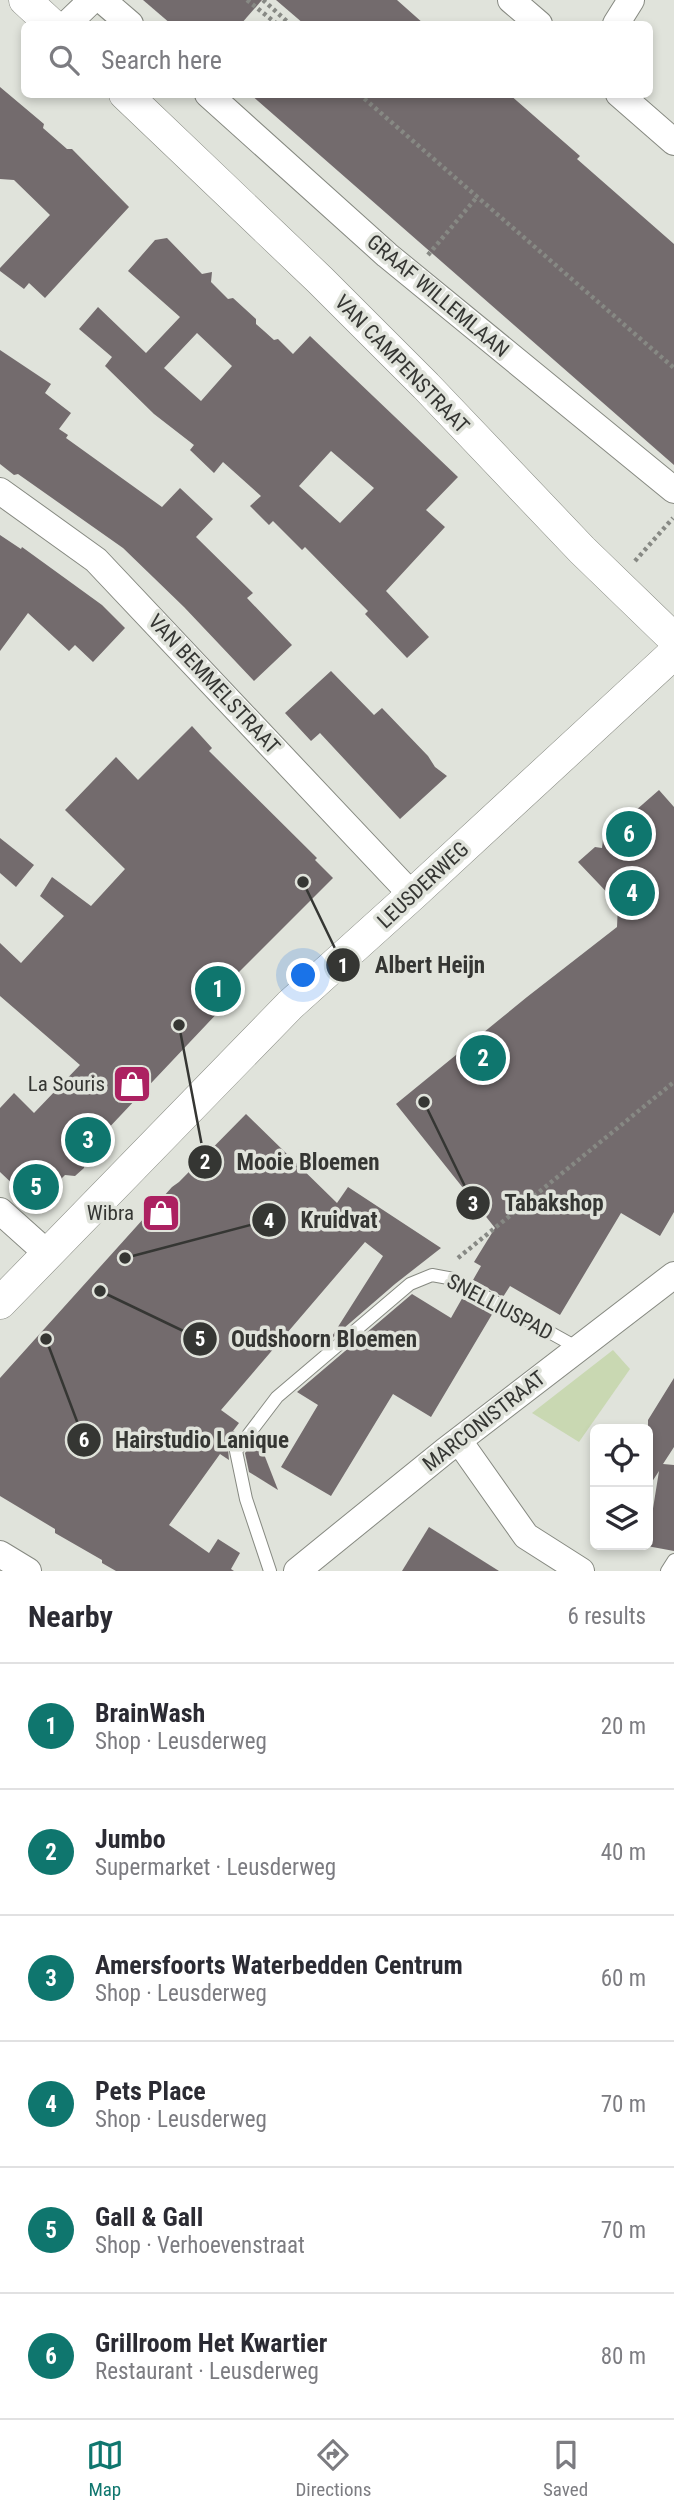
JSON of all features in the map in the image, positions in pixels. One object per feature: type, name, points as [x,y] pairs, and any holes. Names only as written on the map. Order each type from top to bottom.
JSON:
[{"type":"street","points":[[25,0],[48,21]]},
{"type":"street","points":[[70,21],[92,0]]},
{"type":"street","points":[[102,0],[126,21]]},
{"type":"street","points":[[511,0],[536,21]]},
{"type":"street","points":[[618,21],[631,0]]},
{"type":"street","name":"VAN CAMPENSTRAAT","points":[[129,98],[320,280],[674,639]]},
{"type":"street","name":"GRAAF WILLEMLAAN","points":[[212,98],[411,275],[674,491]]},
{"type":"street","points":[[624,98],[674,142]]},
{"type":"street","name":"VAN BEMMELSTRAAT","points":[[0,492],[96,560],[412,895]]},
{"type":"street","name":"LEUSDERWEG","points":[[0,1303],[290,1005],[674,653]]},
{"type":"street","points":[[0,1211],[48,1254]]},
{"type":"street","name":"MARCONISTRAAT","points":[[297,1571],[459,1441],[674,1275]]},
{"type":"street","points":[[459,1441],[526,1535],[581,1571]]},
{"type":"street","points":[[0,1553],[27,1571]]},
{"type":"lane","name":"SNELLIUSPAD","points":[[270,1571],[246,1499],[236,1451],[277,1396],[410,1284],[432,1275],[448,1278],[579,1349]]},
{"type":"lane","points":[[667,1571],[674,1560]]},
{"type":"path","points":[[247,0],[273,21]]},
{"type":"path","points":[[263,0],[287,21]]},
{"type":"path","points":[[364,98],[674,368]]},
{"type":"path","points":[[411,275],[477,197]]},
{"type":"path","points":[[617,583],[674,517]]},
{"type":"path","points":[[448,1278],[460,1254],[674,1082]]},
{"type":"green space","points":[[613,1350],[630,1369],[579,1442],[532,1413]]},
{"type":"building","points":[[143,0],[262,0],[244,21],[168,21]]},
{"type":"building","points":[[276,0],[397,0],[421,21],[300,21]]},
{"type":"building","points":[[0,87],[44,124],[43,128],[67,149],[72,149],[129,207],[45,298],[29,283],[24,289],[0,271],[50,215],[14,180],[0,179]]},
{"type":"building","points":[[255,98],[514,98],[580,156],[577,159],[674,244],[674,465]]},
{"type":"building","points":[[167,238],[202,274],[212,272],[211,282],[228,299],[233,298],[256,319],[256,324],[274,340],[278,339],[293,354],[310,336],[458,477],[426,510],[445,527],[386,591],[429,637],[407,658],[365,614],[368,611],[305,547],[302,550],[273,521],[269,525],[250,506],[261,496],[223,462],[214,473],[190,450],[194,445],[154,414],[105,366],[112,357],[79,329],[98,307],[146,353],[180,317],[128,271],[155,240]],"holes":[[[197,333],[232,366],[201,401],[164,368]],[[331,451],[374,488],[340,523],[299,486]]]},
{"type":"building","points":[[0,350],[51,384],[45,393],[71,413],[59,429],[68,435],[66,438],[162,507],[180,488],[213,519],[196,537],[253,593],[247,598],[292,645],[254,681],[123,548],[0,464]]},
{"type":"building","points":[[0,535],[21,549],[22,547],[102,605],[125,628],[93,662],[75,645],[69,651],[28,613],[0,651]]},
{"type":"building","points":[[331,671],[374,715],[382,708],[428,756],[435,767],[447,776],[400,819],[320,733],[311,741],[285,713]]},
{"type":"building","points":[[192,726],[212,748],[209,751],[317,858],[315,860],[333,878],[231,980],[241,988],[86,1152],[84,1168],[75,1176],[65,1175],[35,1205],[0,1172],[0,1108],[14,1093],[34,1113],[80,1065],[0,996],[0,943],[21,963],[64,916],[40,896],[52,877],[91,906],[125,869],[65,810],[116,757],[138,780]]},
{"type":"building","points":[[659,790],[674,807],[674,1212],[660,1236],[621,1213],[560,1315],[510,1286],[503,1297],[473,1280],[481,1266],[474,1262],[495,1228],[396,1104],[617,927],[618,904],[578,862],[595,847],[602,848],[603,840],[634,816],[635,811]]},
{"type":"building","points":[[0,838],[34,865],[16,887],[0,873]]},
{"type":"building","points":[[246,1114],[337,1203],[348,1187],[441,1248],[329,1341],[383,1256],[365,1242],[221,1410],[239,1423],[233,1431],[238,1434],[228,1449],[229,1460],[220,1454],[169,1525],[209,1553],[218,1539],[240,1553],[231,1569],[234,1571],[116,1571],[55,1533],[55,1529],[0,1496],[0,1378],[172,1187]]},
{"type":"building","points":[[412,1294],[451,1318],[464,1295],[494,1311],[431,1417],[393,1394],[331,1496],[281,1467],[318,1405],[297,1392]]},
{"type":"building","points":[[674,1378],[674,1447],[663,1464],[674,1465],[674,1551],[653,1547],[653,1508],[659,1471],[653,1480],[653,1424],[648,1424]]},
{"type":"building","points":[[253,1443],[262,1449],[278,1490],[249,1472],[245,1453]]},
{"type":"building","points":[[429,1527],[499,1571],[402,1571]]},
{"type":"place","name":"Grillroom Het Kwartier","points":[[629,834]]},
{"type":"place","name":"Albert Heijn","points":[[303,882]]},
{"type":"place","name":"Pets Place","points":[[632,893]]},
{"type":"place","name":"BrainWash","points":[[218,989]]},
{"type":"place","name":"Mooie Bloemen","points":[[179,1025]]},
{"type":"place","name":"Jumbo","points":[[483,1058]]},
{"type":"place","name":"La Souris","points":[[132,1084]]},
{"type":"place","name":"Tabakshop","points":[[424,1102]]},
{"type":"place","name":"Amersfoorts Waterbedden Centrum","points":[[88,1140]]},
{"type":"place","name":"Gall & Gall","points":[[36,1187]]},
{"type":"place","name":"Wibra","points":[[161,1213]]},
{"type":"place","name":"Kruidvat","points":[[125,1258]]},
{"type":"place","name":"Oudshoorn Bloemen","points":[[100,1291]]},
{"type":"place","name":"Hairstudio Lanique","points":[[46,1339]]}]
